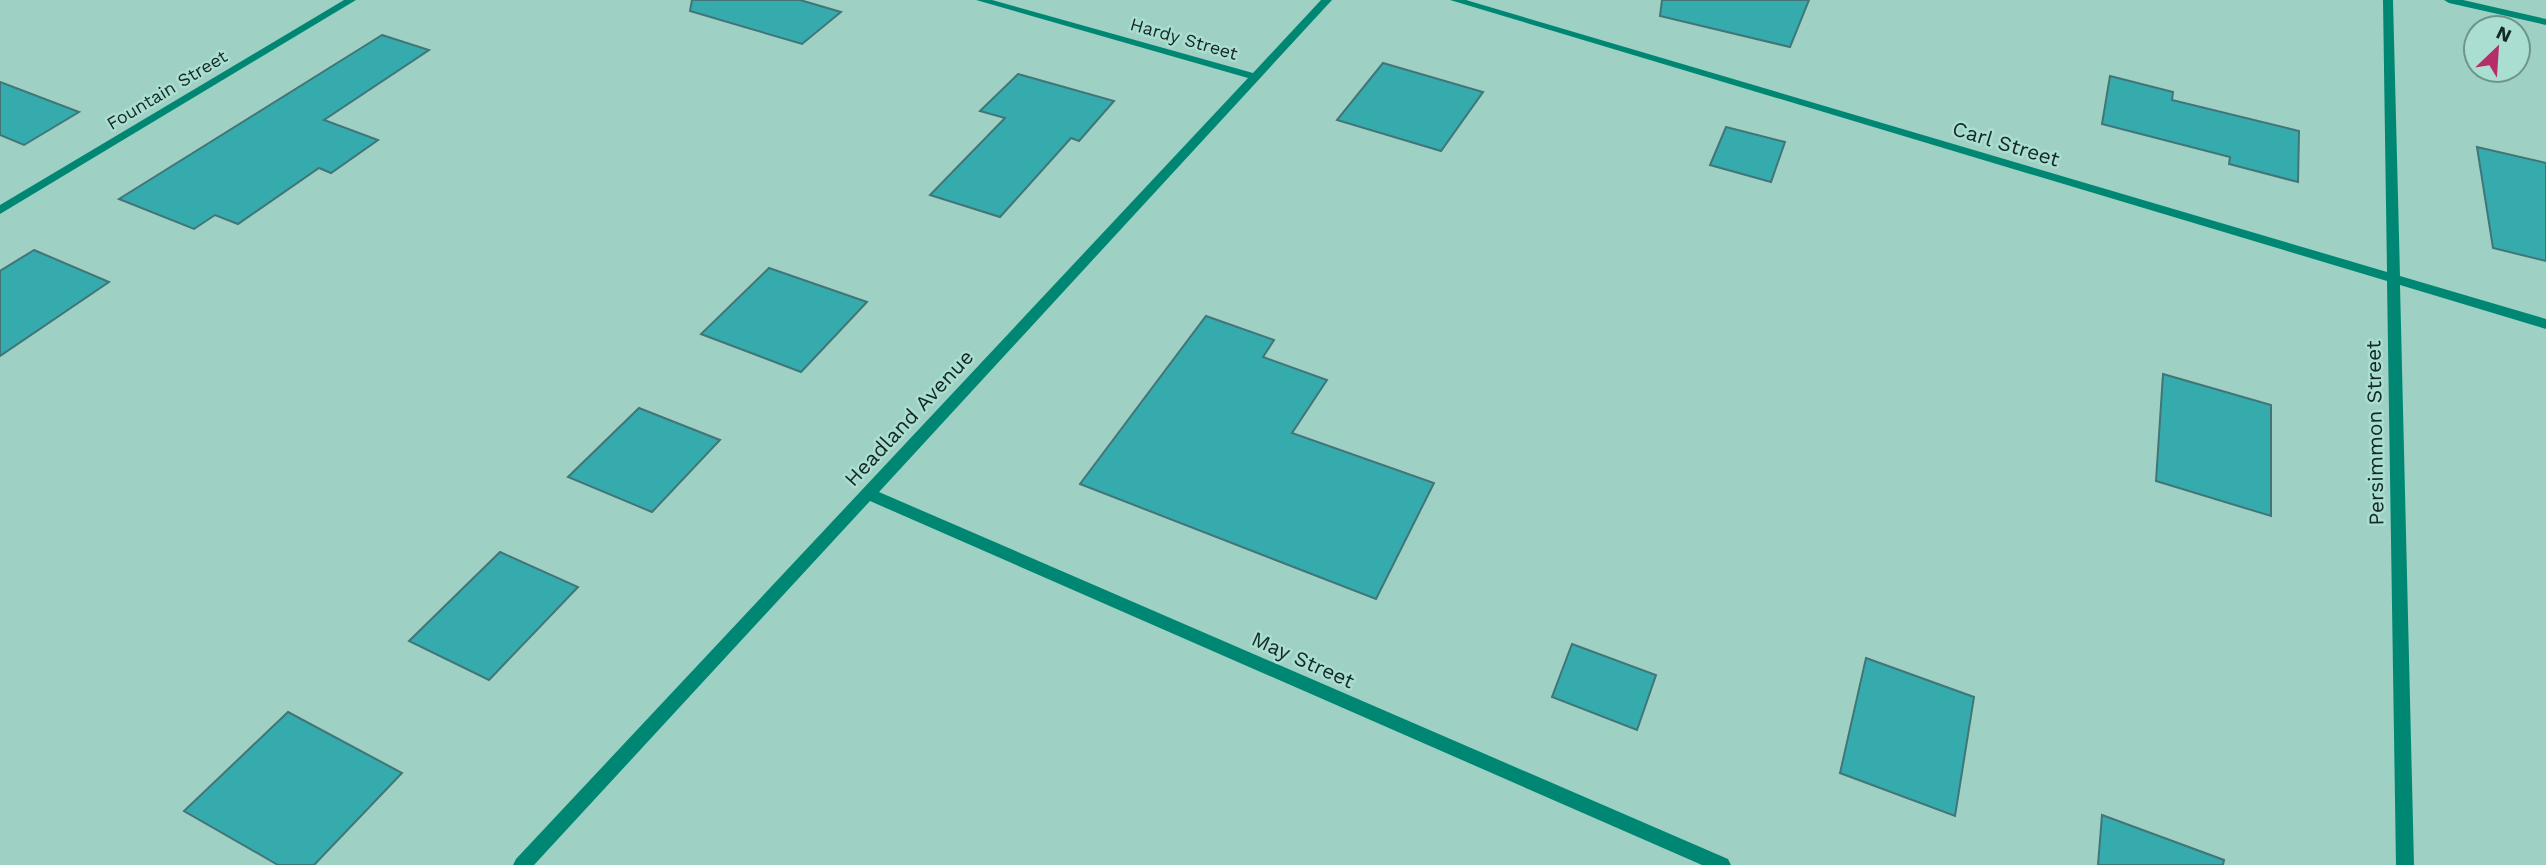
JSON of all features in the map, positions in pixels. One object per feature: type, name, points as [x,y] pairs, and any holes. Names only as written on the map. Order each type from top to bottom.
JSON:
[{"type":"street","name":"Fountain Street","points":[[0,210],[351,0]]},
{"type":"street","name":"Hardy Street","points":[[981,0],[1255,77]]},
{"type":"street","name":"Headland Avenue","points":[[522,865],[1327,0]]},
{"type":"street","name":"Carl Street","points":[[1455,0],[2546,324]]},
{"type":"street","name":"Persimmon Street","points":[[2388,0],[2405,865]]},
{"type":"street","points":[[2449,0],[2546,22]]},
{"type":"street","name":"May Street","points":[[867,493],[1722,865]]},
{"type":"building","points":[[692,0],[800,0],[841,12],[802,44],[690,11]]},
{"type":"building","points":[[1662,0],[1809,0],[1790,47],[1660,16]]},
{"type":"building","points":[[382,35],[429,50],[324,120],[378,140],[331,173],[319,168],[238,224],[215,215],[194,229],[119,199]]},
{"type":"building","points":[[1383,63],[1483,92],[1441,151],[1337,120]]},
{"type":"building","points":[[1018,74],[1114,101],[1079,141],[1071,138],[1000,217],[930,195],[1005,118],[980,111]]},
{"type":"building","points":[[2110,76],[2173,92],[2172,100],[2299,131],[2298,182],[2229,164],[2230,157],[2102,124]]},
{"type":"building","points":[[0,82],[79,112],[24,145],[0,135]]},
{"type":"building","points":[[1726,127],[1785,142],[1771,182],[1710,165]]},
{"type":"building","points":[[2477,147],[2546,163],[2546,261],[2493,248]]},
{"type":"building","points":[[34,250],[109,282],[0,356],[0,271]]},
{"type":"building","points":[[769,268],[867,302],[801,372],[701,334]]},
{"type":"building","points":[[1206,316],[1274,340],[1263,357],[1327,380],[1292,433],[1434,483],[1376,599],[1080,484]]},
{"type":"building","points":[[2163,374],[2271,405],[2271,516],[2156,481]]},
{"type":"building","points":[[639,408],[720,440],[652,512],[568,477]]},
{"type":"building","points":[[500,552],[578,587],[489,680],[409,641]]},
{"type":"building","points":[[1572,644],[1656,675],[1637,730],[1552,697]]},
{"type":"building","points":[[1866,658],[1974,697],[1955,816],[1840,773]]},
{"type":"building","points":[[288,712],[402,773],[314,865],[278,865],[184,811]]},
{"type":"building","points":[[2102,815],[2224,860],[2223,865],[2098,865]]}]
